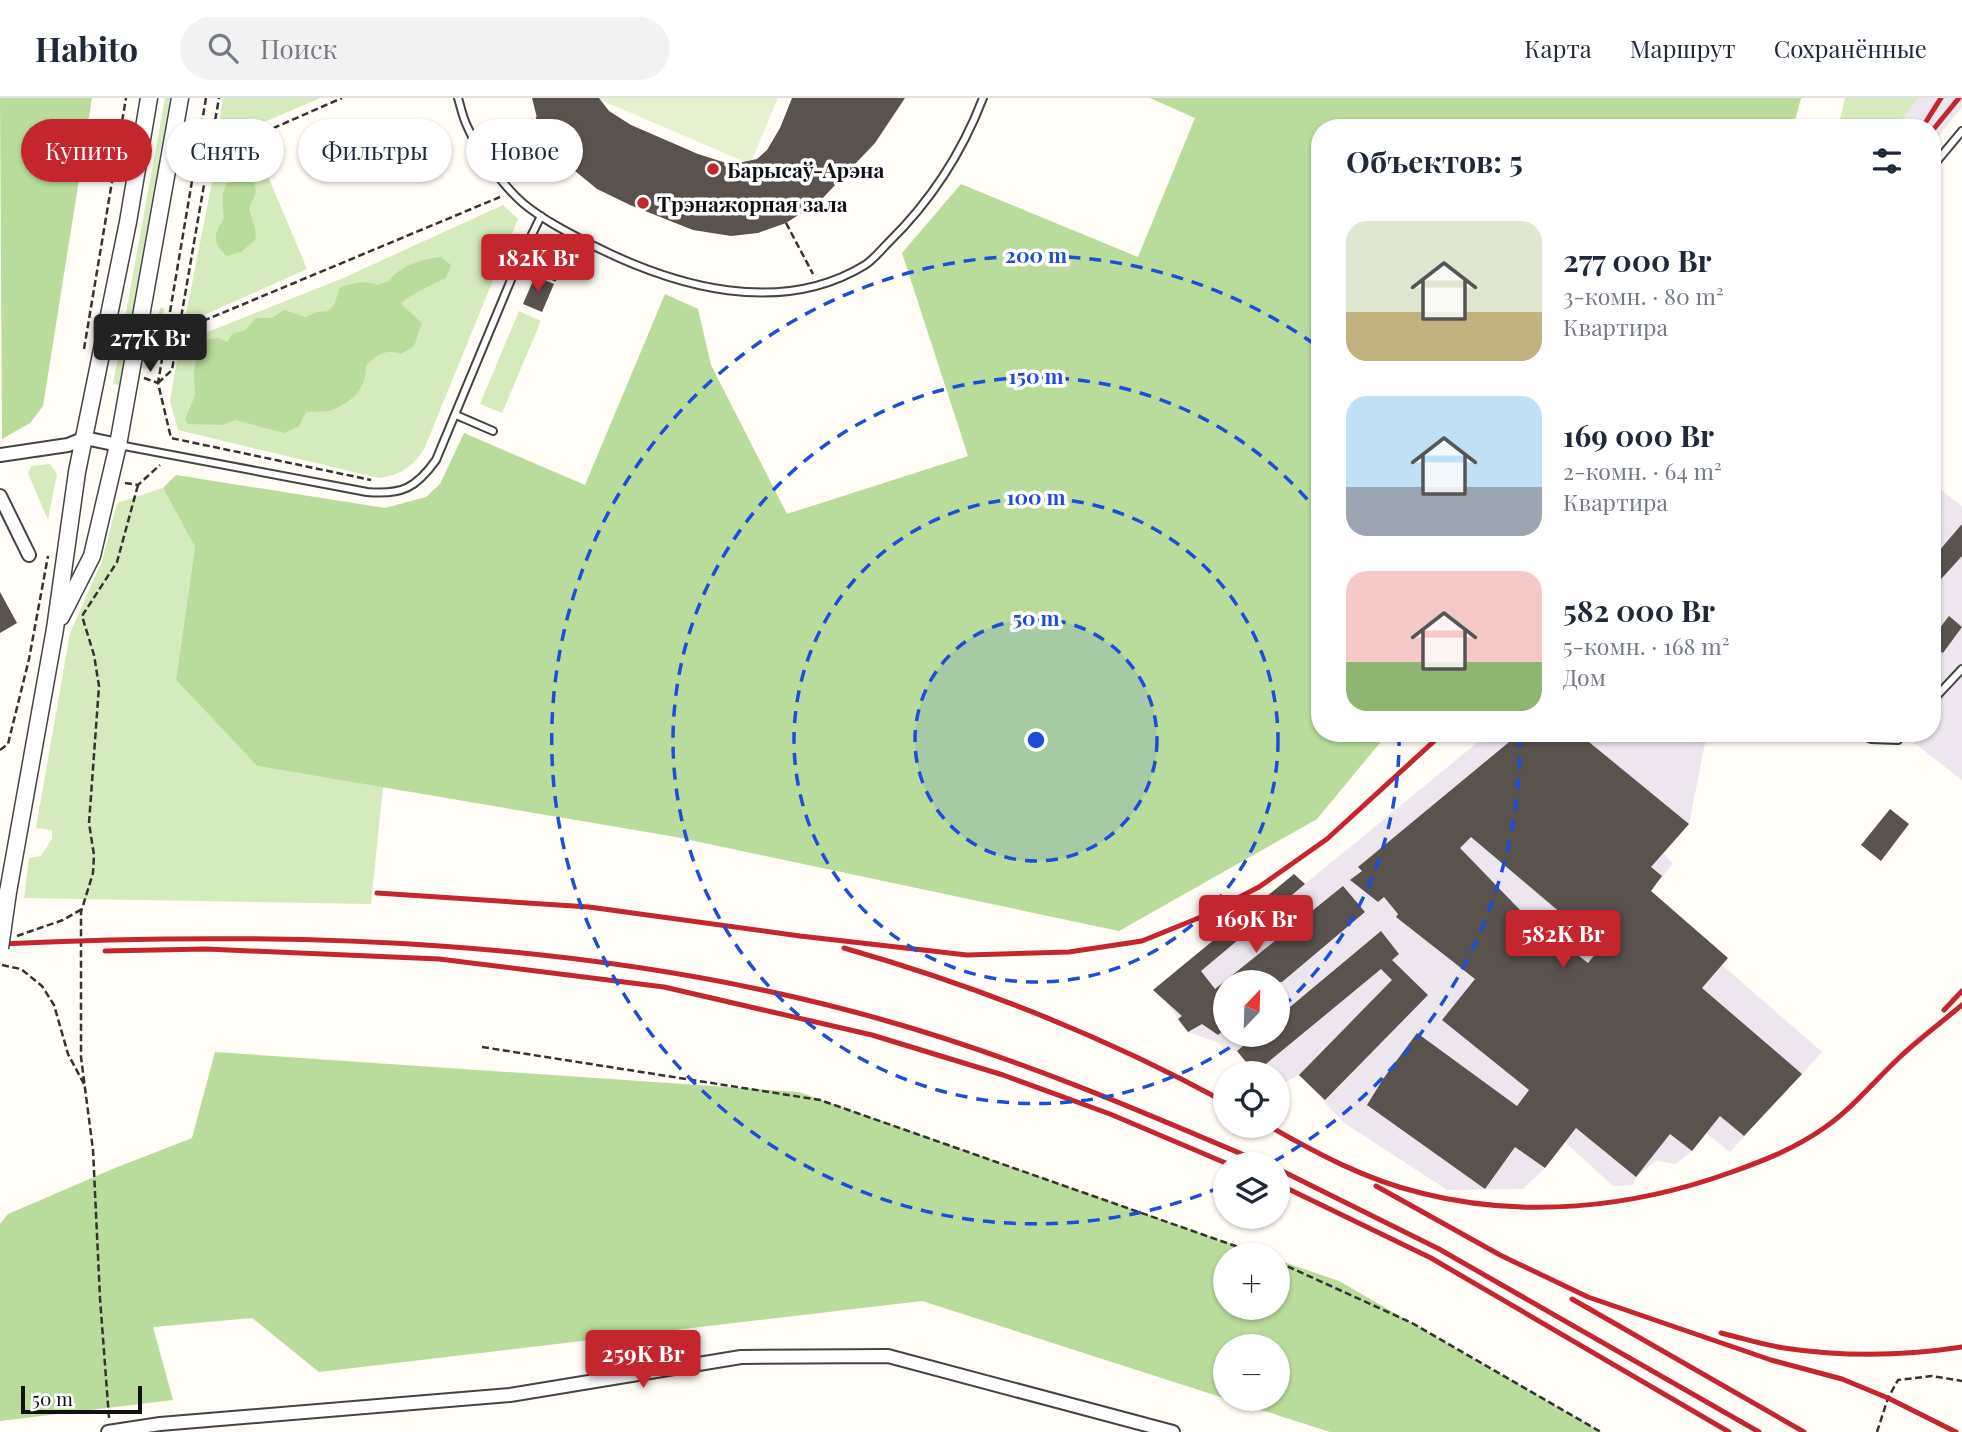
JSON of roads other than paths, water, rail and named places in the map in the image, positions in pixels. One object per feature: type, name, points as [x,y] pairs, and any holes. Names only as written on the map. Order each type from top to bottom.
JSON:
[{"type":"street","points":[[5,942],[8,892],[55,629],[77,472],[128,222],[149,98]]},
{"type":"street","points":[[55,629],[92,555],[118,445],[180,98]]},
{"type":"street","points":[[0,455],[68,445],[85,438],[118,445]]},
{"type":"street","points":[[0,496],[29,555]]},
{"type":"street","points":[[109,1432],[160,1424],[510,1395],[741,1357],[888,1356],[1173,1432]]},
{"type":"lane","points":[[458,98],[468,128],[501,180],[523,203],[541,216],[610,254],[681,282],[737,293],[812,289],[866,264],[934,192],[960,148],[983,98]]},
{"type":"lane","points":[[1941,156],[1962,131]]},
{"type":"lane","points":[[118,445],[367,492],[388,494],[409,488],[423,478],[436,460],[518,263],[541,216]]},
{"type":"lane","points":[[456,415],[493,431]]},
{"type":"lane","points":[[1941,691],[1962,669]]},
{"type":"railway","points":[[1928,119],[1941,98]]},
{"type":"railway","points":[[1941,120],[1959,98]]},
{"type":"railway","points":[[377,893],[589,907],[800,936],[967,955],[1069,952],[1142,941],[1201,917],[1259,887],[1327,839],[1433,742]]},
{"type":"railway","points":[[0,944],[110,940],[333,940],[554,956],[664,972],[773,992],[930,1034],[1075,1085],[1236,1152]]},
{"type":"railway","points":[[844,948],[943,979],[1039,1014],[1133,1055],[1213,1096]]},
{"type":"railway","points":[[105,951],[206,949],[439,959],[664,987],[872,1035],[1003,1075],[1110,1114],[1213,1158]]},
{"type":"railway","points":[[1944,1010],[1962,991]]},
{"type":"railway","points":[[1290,1137],[1381,1181],[1460,1201],[1498,1206],[1576,1206],[1654,1195],[1754,1164],[1824,1128],[1845,1112],[1908,1049],[1962,1005]]},
{"type":"railway","points":[[1290,1175],[1439,1249],[1759,1432]]},
{"type":"railway","points":[[1376,1186],[1500,1255],[1588,1297],[1771,1360],[1842,1379],[1888,1398],[1956,1432]]},
{"type":"railway","points":[[1290,1190],[1431,1258],[1729,1432]]},
{"type":"railway","points":[[1572,1299],[1804,1432]]},
{"type":"railway","points":[[1721,1333],[1776,1347],[1829,1353],[1896,1354],[1962,1347]]},
{"type":"place","name":"Барысаў-Арэна","points":[[713,169]]},
{"type":"place","name":"Трэнажорная зала","points":[[643,203]]}]
